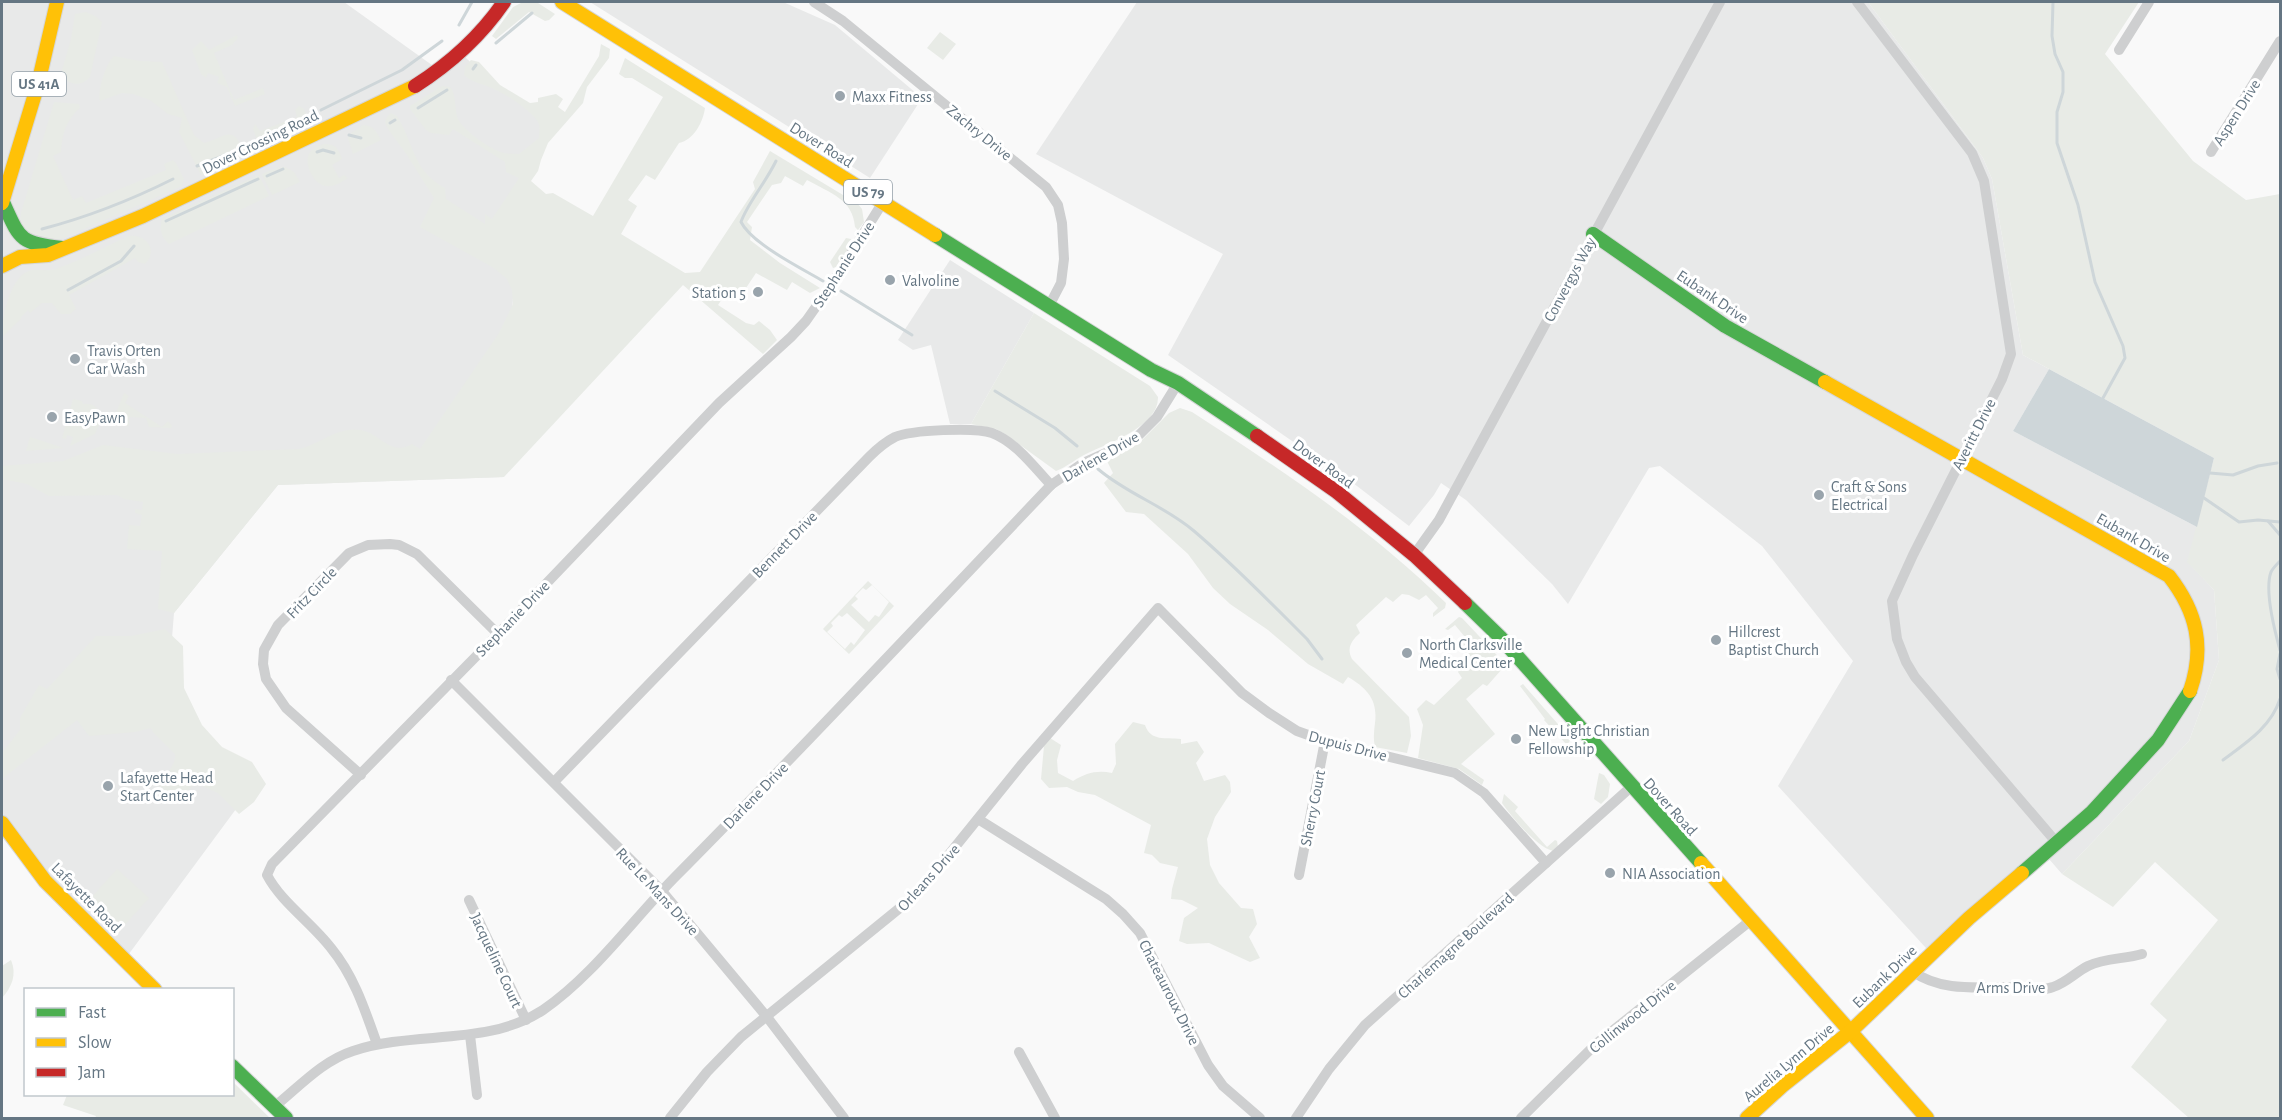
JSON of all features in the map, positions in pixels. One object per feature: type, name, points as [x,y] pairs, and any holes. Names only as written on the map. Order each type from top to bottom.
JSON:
[{"type":"main road","name":"US 41A","points":[[2,202],[38,84],[57,2]]},
{"type":"main road","name":"Dover Crossing Road","points":[[2,266],[20,257],[48,255],[65,249],[142,216],[415,86],[446,66],[468,48],[504,2]]},
{"type":"main road","name":"Dover Road","points":[[562,2],[1151,370],[1178,383],[1309,471],[1364,513],[1414,555],[1500,638],[1927,1119]]},
{"type":"main road","points":[[2,202],[18,235],[36,245],[65,249]]},
{"type":"main road","name":"Eubank Drive","points":[[1593,234],[1725,326],[2169,576],[2183,594],[2194,618],[2198,643],[2196,674],[2189,693],[2158,740],[2092,812],[1969,918],[1851,1031]]},
{"type":"main road","name":"Lafayette Road","points":[[2,822],[45,881],[153,988]]},
{"type":"main road","name":"Aurelia Lynn Drive","points":[[1748,1119],[1782,1086],[1851,1031]]},
{"type":"main road","points":[[234,1068],[286,1119]]},
{"type":"street","name":"Zachry Drive","points":[[814,2],[843,21],[1046,187],[1058,206],[1062,223],[1064,260],[1061,283],[1049,306]]},
{"type":"street","name":"Convergys Way","points":[[1414,555],[1439,520],[1720,2]]},
{"type":"street","name":"Averitt Drive","points":[[1857,2],[1972,153],[1984,181],[2011,354],[2002,379],[1892,601],[1897,639],[1915,677],[2057,843]]},
{"type":"street","points":[[2119,50],[2149,2]]},
{"type":"street","name":"Aspen Drive","points":[[2211,152],[2280,41]]},
{"type":"street","name":"Stephanie Drive","points":[[377,1044],[356,986],[345,967],[315,928],[275,891],[267,875],[272,864],[498,634],[719,403],[781,348],[806,321],[837,277],[883,202]]},
{"type":"street","name":"Darlene Drive","points":[[274,1107],[324,1065],[350,1051],[377,1044],[470,1035],[503,1028],[526,1020],[574,986],[661,891],[793,756],[1051,484],[1083,463],[1128,443],[1138,436],[1157,417],[1178,383]]},
{"type":"street","name":"Bennett Drive","points":[[554,782],[885,443],[903,434],[966,430],[990,433],[1012,445],[1051,484]]},
{"type":"street","name":"Fritz Circle","points":[[361,774],[286,708],[266,678],[263,664],[264,650],[269,639],[287,617],[349,553],[368,545],[390,544],[399,545],[417,554],[498,634]]},
{"type":"street","name":"Dupuis Drive","points":[[1158,608],[1242,693],[1269,713],[1297,731],[1324,741],[1455,773],[1484,793],[1546,863]]},
{"type":"street","name":"Orleans Drive","points":[[670,1119],[707,1072],[741,1037],[913,898],[1022,764],[1158,608]]},
{"type":"street","name":"Rue Le Mans Drive","points":[[452,680],[661,891],[768,1017],[844,1119]]},
{"type":"street","name":"Sherry Court","points":[[1299,875],[1324,741]]},
{"type":"street","name":"Charlemagne Boulevard","points":[[1296,1119],[1329,1069],[1365,1025],[1631,787]]},
{"type":"street","name":"Chateauroux Drive","points":[[978,819],[1106,899],[1123,914],[1140,933],[1152,953],[1159,972],[1208,1065],[1223,1086],[1260,1119]]},
{"type":"street","name":"Jacqueline Court","points":[[469,900],[526,1020]]},
{"type":"street","name":"Collinwood Drive","points":[[1521,1119],[1596,1044],[1750,921]]},
{"type":"street","name":"Arms Drive","points":[[1912,971],[1936,984],[1986,989],[2040,989],[2053,987],[2090,965],[2142,954]]},
{"type":"street","points":[[470,1035],[477,1095]]},
{"type":"street","points":[[1018,1052],[1055,1119]]},
{"type":"shaded area","points":[[2,2],[344,2],[443,73],[464,56],[494,85],[556,124],[519,178],[504,477],[278,485],[174,613],[169,676],[239,805],[120,966],[42,887],[2,837]]},
{"type":"shaded area","points":[[523,2],[538,3],[555,14],[545,21],[529,12],[496,39],[492,36],[513,7]]},
{"type":"shaded area","points":[[590,2],[783,2],[835,25],[922,98],[870,178]]},
{"type":"shaded area","points":[[1137,2],[1868,2],[1983,158],[1992,179],[2023,355],[2049,369],[2013,431],[2197,527],[2188,562],[2214,590],[2219,660],[2189,741],[2062,874],[2049,859],[1985,912],[1936,959],[1778,786],[1853,661],[1762,546],[1660,466],[1649,468],[1568,604],[1552,584],[1466,500],[1441,483],[1409,526],[1357,486],[1168,355],[1223,254],[1036,154]]},
{"type":"shaded area","points":[[1868,2],[2139,2],[2105,54],[2193,161],[2246,200],[2280,194],[2280,1118],[2189,1118],[2131,1067],[2167,1020],[2150,1004],[2218,920],[2155,862],[2113,907],[2062,874],[2189,741],[2219,660],[2214,590],[2187,562],[2214,458],[2023,355],[1992,179],[1983,158]]},
{"type":"shaded area","points":[[86,12],[102,22],[90,77],[76,84],[60,77],[71,39],[75,14]]},
{"type":"shaded area","points":[[940,32],[956,44],[943,60],[927,48]]},
{"type":"shaded area","points":[[237,35],[238,38],[232,45],[214,53],[234,100],[263,88],[265,94],[235,106],[227,87],[217,83],[219,77],[208,73],[206,78],[201,74],[192,50],[201,41],[209,50]]},
{"type":"shaded area","points":[[601,44],[610,49],[609,58],[587,87],[583,103],[548,143],[538,171],[531,181],[546,194],[553,193],[593,216],[663,97],[632,78],[625,78],[619,74],[625,58],[705,108],[700,124],[689,138],[679,143],[655,180],[646,175],[628,200],[637,206],[621,234],[685,273],[700,272],[755,189],[753,182],[770,151],[858,204],[862,209],[864,222],[858,230],[850,210],[832,193],[807,180],[803,186],[785,176],[781,183],[772,185],[747,222],[752,227],[750,240],[780,263],[820,288],[810,293],[792,282],[787,290],[756,273],[740,297],[728,290],[718,305],[746,323],[754,325],[759,321],[777,340],[763,354],[683,285],[504,477],[278,485],[174,613],[158,609],[162,551],[127,549],[129,525],[140,526],[142,515],[135,513],[135,509],[142,510],[143,502],[124,499],[117,495],[49,496],[27,484],[2,479],[2,466],[63,461],[103,445],[177,454],[299,449],[352,429],[368,432],[398,448],[412,444],[420,449],[499,333],[513,304],[512,290],[507,279],[494,268],[420,227],[434,198],[388,129],[385,122],[387,117],[391,113],[397,116],[420,165],[434,181],[445,188],[446,199],[485,224],[485,214],[492,219],[519,178],[506,172],[505,162],[453,129],[449,135],[431,133],[426,130],[410,106],[442,86],[450,87],[454,94],[458,119],[466,129],[492,148],[506,153],[519,154],[539,138],[539,124],[536,119],[509,97],[464,75],[465,67],[471,60],[479,62],[500,85],[530,103],[538,102],[538,98],[556,94],[563,99],[558,107],[565,112],[599,56]]},
{"type":"shaded area","points":[[114,56],[162,62],[194,135],[204,143],[225,135],[234,136],[242,148],[241,160],[201,175],[179,132],[182,118],[168,114],[150,100],[133,94],[122,93],[100,101],[103,77]]},
{"type":"shaded area","points":[[54,102],[79,104],[80,108],[71,117],[66,128],[61,152],[53,156],[73,200],[82,196],[86,203],[166,170],[164,164],[173,160],[184,179],[182,186],[61,239],[50,242],[27,237],[20,222],[21,213]]},
{"type":"shaded area","points":[[299,106],[304,109],[308,119],[307,127],[266,148],[259,145],[253,129],[255,124],[260,131],[297,117],[295,110]]},
{"type":"shaded area","points":[[363,125],[370,126],[381,140],[353,154],[348,138],[351,133]]},
{"type":"shaded area","points":[[324,144],[334,146],[338,150],[342,159],[332,165],[339,178],[344,175],[348,178],[332,186],[319,183],[309,168],[308,156],[311,151]]},
{"type":"shaded area","points":[[285,167],[294,172],[300,182],[272,195],[262,174]]},
{"type":"shaded area","points":[[259,175],[269,196],[169,244],[164,238],[161,233],[162,219]]},
{"type":"shaded area","points":[[128,236],[140,237],[151,248],[149,259],[145,264],[138,262],[135,258],[69,295],[76,309],[70,314],[61,314],[52,303],[42,303],[30,313],[28,310],[2,337],[8,300],[22,275],[32,270],[56,269]]},
{"type":"shaded area","points":[[846,238],[851,239],[852,243],[833,268],[830,262]]},
{"type":"shaded area","points":[[950,260],[1034,313],[971,424],[950,424],[931,345],[913,350],[898,340]]},
{"type":"shaded area","points":[[1034,313],[1150,386],[1158,397],[1151,417],[1142,425],[1120,439],[1056,471],[996,429],[971,424]]},
{"type":"shaded area","points":[[2049,369],[2214,458],[2197,527],[2013,431]]},
{"type":"shaded area","points":[[124,393],[129,396],[125,403],[162,427],[168,421],[171,428],[149,427],[146,418],[129,417],[127,426],[116,413]]},
{"type":"shaded area","points":[[73,399],[82,401],[83,404],[93,405],[99,414],[103,414],[95,434],[70,446],[73,437],[67,435],[66,439],[62,438]]},
{"type":"shaded area","points":[[1180,408],[1192,412],[1324,501],[1386,549],[1446,603],[1445,608],[1433,617],[1433,613],[1438,608],[1426,595],[1419,600],[1402,594],[1393,602],[1386,597],[1356,625],[1360,633],[1352,641],[1350,648],[1352,659],[1409,717],[1411,736],[1407,753],[1375,747],[1375,708],[1366,690],[1348,677],[1343,684],[1308,664],[1268,630],[1230,604],[1213,588],[1188,554],[1144,514],[1126,512],[1104,483],[1113,473],[1107,461],[1138,444],[1169,413]]},
{"type":"shaded area","points":[[30,437],[61,447],[63,448],[26,451]]},
{"type":"shaded area","points":[[868,581],[894,606],[849,654],[823,629]],"holes":[[[872,585],[889,602],[879,617],[875,615],[869,622],[851,605],[858,599],[855,596],[863,588],[866,590]],[[847,613],[865,630],[854,645],[851,642],[845,649],[827,632],[833,626],[831,623],[839,615],[842,617]]]},
{"type":"shaded area","points":[[1459,617],[1509,668],[1507,671],[1502,669],[1487,686],[1483,684],[1466,699],[1495,734],[1461,764],[1484,780],[1482,785],[1459,769],[1418,758],[1423,725],[1417,709],[1426,700],[1434,705],[1462,678],[1458,672],[1467,658],[1461,643],[1465,637],[1455,625],[1448,630],[1445,629]]},
{"type":"shaded area","points":[[165,629],[183,646],[184,688],[202,725],[222,747],[252,762],[266,784],[254,802],[239,814],[218,793],[196,783],[177,800],[168,803],[158,783],[172,766],[175,754],[151,728],[135,732],[89,736],[77,720],[2,779],[2,753],[20,730],[20,718],[39,685],[47,689],[96,636],[131,636]]},
{"type":"shaded area","points":[[1523,684],[1571,739],[1567,745],[1544,720],[1520,686]]},
{"type":"shaded area","points":[[1133,722],[1145,725],[1155,736],[1181,739],[1181,744],[1197,741],[1204,752],[1196,763],[1204,781],[1225,775],[1230,782],[1231,792],[1215,817],[1207,839],[1210,865],[1219,883],[1241,908],[1253,909],[1257,924],[1249,937],[1260,958],[1250,962],[1209,943],[1187,944],[1179,941],[1184,918],[1198,908],[1182,900],[1171,899],[1178,867],[1160,863],[1152,855],[1144,853],[1151,825],[1095,795],[1067,787],[1049,788],[1041,779],[1044,746],[1050,738],[1061,745],[1057,760],[1058,773],[1073,781],[1092,773],[1112,773],[1116,764],[1115,744]]},
{"type":"shaded area","points":[[1599,773],[1604,775],[1610,784],[1608,797],[1601,804],[1594,799]]},
{"type":"shaded area","points":[[1504,794],[1518,807],[1515,811],[1547,847],[1555,840],[1558,847],[1553,851],[1546,848],[1525,831],[1502,803]]},
{"type":"shaded area","points":[[117,869],[149,898],[122,928],[90,899]]},
{"type":"shaded area","points":[[11,960],[14,970],[12,980],[2,998],[2,966]]},
{"type":"shaded area","points":[[234,1083],[270,1118],[95,1118],[96,1116],[63,1105],[67,1096],[234,1096]]},
{"type":"waterway","points":[[459,25],[472,2]]},
{"type":"waterway","points":[[2053,2],[2052,36],[2055,54],[2063,72],[2063,92],[2057,112],[2057,143],[2078,205],[2095,282],[2123,346],[2125,358],[2103,398]]},
{"type":"waterway","points":[[496,43],[532,13]]},
{"type":"waterway","points":[[321,110],[402,70],[442,41]]},
{"type":"waterway","points":[[473,69],[476,65]]},
{"type":"waterway","points":[[418,108],[447,90]]},
{"type":"waterway","points":[[261,140],[298,120]]},
{"type":"waterway","points":[[390,123],[395,120]]},
{"type":"waterway","points":[[349,135],[361,138]]},
{"type":"waterway","points":[[317,152],[323,150],[334,153]]},
{"type":"waterway","points":[[197,166],[233,152]]},
{"type":"waterway","points":[[776,161],[741,222],[755,239],[766,247],[823,281]]},
{"type":"waterway","points":[[267,176],[283,169]]},
{"type":"waterway","points":[[42,229],[109,207],[173,179]]},
{"type":"waterway","points":[[166,221],[258,179]]},
{"type":"waterway","points":[[68,290],[121,261],[134,246]]},
{"type":"waterway","points":[[841,291],[912,335]]},
{"type":"waterway","points":[[995,391],[1055,428],[1077,446]]},
{"type":"waterway","points":[[2210,473],[2233,475],[2258,466],[2277,463]]},
{"type":"waterway","points":[[1098,469],[1121,486],[1171,514],[1194,531],[1280,612],[1307,639],[1322,659]]},
{"type":"waterway","points":[[2204,498],[2239,522],[2258,520],[2280,522]]},
{"type":"waterway","points":[[2268,521],[2280,535]]},
{"type":"waterway","points":[[2280,561],[2271,572],[2269,580],[2271,611],[2280,650]]},
{"type":"waterway","points":[[2280,654],[2277,669],[2280,679]]},
{"type":"waterway","points":[[2223,760],[2249,741],[2264,726],[2271,718],[2280,699]]},
{"type":"traffic: fast","points":[[2,200],[22,237],[37,244],[62,248]]},
{"type":"traffic: fast","points":[[1593,234],[1725,326],[1825,382]]},
{"type":"traffic: fast","points":[[935,235],[1151,370],[1178,383],[1257,436]]},
{"type":"traffic: fast","points":[[1465,603],[1500,637],[1701,863]]},
{"type":"traffic: fast","points":[[2022,873],[2092,812],[2158,740],[2190,691]]},
{"type":"traffic: fast","points":[[234,1068],[286,1118]]},
{"type":"traffic: slow","points":[[2,203],[38,84],[57,2]]},
{"type":"traffic: slow","points":[[562,2],[935,235]]},
{"type":"traffic: slow","points":[[2,266],[20,257],[48,255],[143,216],[415,86]]},
{"type":"traffic: slow","points":[[1825,382],[2169,576],[2179,589],[2196,630],[2197,660],[2190,691]]},
{"type":"traffic: slow","points":[[2,823],[45,881],[153,988]]},
{"type":"traffic: slow","points":[[1701,863],[1927,1118]]},
{"type":"traffic: slow","points":[[1747,1118],[1782,1086],[1851,1031],[1969,918],[2022,873]]},
{"type":"traffic: jam","points":[[415,86],[464,48],[485,27],[504,2]]},
{"type":"traffic: jam","points":[[1257,436],[1337,492],[1414,555],[1465,603]]},
{"type":"place","name":"Maxx Fitness","points":[[840,96]]},
{"type":"place","name":"Valvoline","points":[[890,280]]},
{"type":"place","name":"Station 5","points":[[758,292]]},
{"type":"place","name":"Travis Orten Car Wash","points":[[75,359]]},
{"type":"place","name":"EasyPawn","points":[[52,417]]},
{"type":"place","name":"Craft & Sons Electrical","points":[[1819,495]]},
{"type":"place","name":"Hillcrest Baptist Church","points":[[1716,640]]},
{"type":"place","name":"North Clarksville Medical Center","points":[[1407,653]]},
{"type":"place","name":"New Light Christian Fellowship","points":[[1516,739]]},
{"type":"place","name":"Lafayette Head Start Center","points":[[108,786]]},
{"type":"place","name":"NIA Association","points":[[1610,873]]}]
